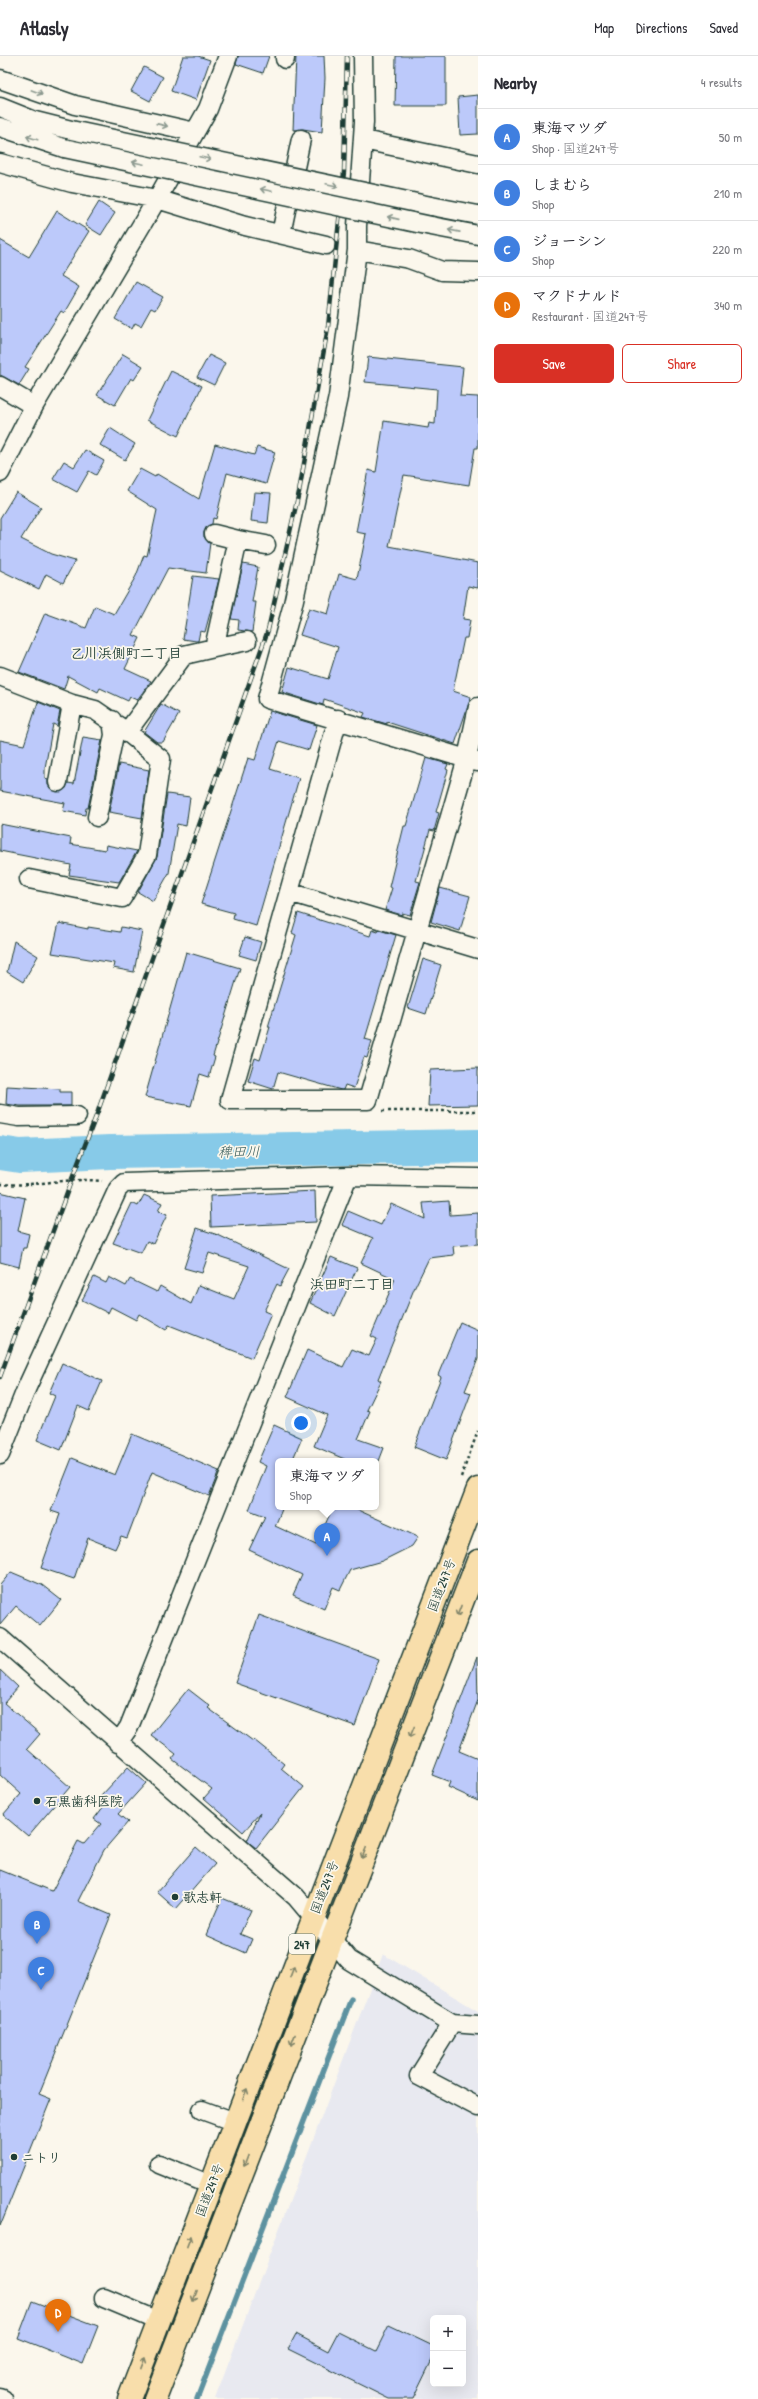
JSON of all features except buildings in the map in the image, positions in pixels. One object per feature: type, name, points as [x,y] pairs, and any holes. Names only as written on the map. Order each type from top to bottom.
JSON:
[{"type":"highway","name":"国道247号","points":[[129,2399],[313,1915],[478,1489]]},
{"type":"highway","name":"国道247号","points":[[155,2399],[478,1561]]},
{"type":"street","points":[[0,473],[34,406],[158,199],[208,109],[228,56]]},
{"type":"street","points":[[363,56],[363,140],[357,226],[357,250],[338,397],[293,604],[268,698],[472,760]]},
{"type":"street","points":[[0,79],[75,105],[195,132]]},
{"type":"street","points":[[0,107],[35,121],[71,130],[478,215]]},
{"type":"street","points":[[0,127],[64,148],[478,235]]},
{"type":"street","points":[[282,234],[301,139]]},
{"type":"street","points":[[363,140],[478,164]]},
{"type":"street","points":[[0,163],[72,183],[158,199],[326,245]]},
{"type":"street","points":[[357,250],[409,259],[442,271],[478,272]]},
{"type":"street","points":[[0,386],[34,406]]},
{"type":"street","points":[[214,534],[266,545]]},
{"type":"street","points":[[214,648],[238,540]]},
{"type":"street","points":[[128,732],[184,655],[247,641]]},
{"type":"street","points":[[0,676],[72,704],[95,710],[112,720],[161,759],[147,855],[122,898],[29,879]]},
{"type":"street","points":[[58,782],[72,704]]},
{"type":"street","points":[[338,719],[230,1100],[368,1100],[418,930],[472,760],[478,707]]},
{"type":"street","points":[[97,817],[114,735],[112,720]]},
{"type":"street","points":[[289,892],[478,949]]},
{"type":"street","points":[[0,1114],[19,1117],[77,1116]]},
{"type":"street","points":[[118,1743],[129,1727],[348,1176]]},
{"type":"street","points":[[0,1455],[27,1387],[118,1189],[124,1183],[348,1176],[478,1178]]},
{"type":"street","points":[[0,1638],[118,1743],[296,1897],[313,1915],[349,1960],[452,2023],[478,2025]]},
{"type":"street","points":[[452,2023],[419,2076],[478,2107]]},
{"type":"street","points":[[202,2110],[234,2122]]},
{"type":"street","points":[[159,2164],[211,2184]]},
{"type":"street","points":[[104,2298],[159,2321]]},
{"type":"path","points":[[368,1100],[368,1111],[478,1111]]},
{"type":"path","points":[[0,1184],[17,1185],[83,1178],[124,1183]]},
{"type":"shaded area","points":[[383,1954],[478,2011],[478,2399],[215,2399]]},
{"type":"waterway","name":"稗田川","points":[[0,1153],[20,1156],[110,1152],[478,1146]]},
{"type":"waterway","points":[[197,2399],[351,1999]]},
{"type":"railway","points":[[0,1377],[98,1111],[268,630],[299,492],[328,327],[344,172],[347,56]]},
{"type":"place","name":"東海マツダ","points":[[327,1556]]},
{"type":"place","name":"石黒歯科医院","points":[[37,1801]]},
{"type":"place","name":"歌志軒","points":[[175,1897]]},
{"type":"place","name":"しまむら","points":[[37,1944]]},
{"type":"place","name":"ジョーシン","points":[[41,1990]]},
{"type":"place","name":"ニトリ","points":[[14,2157]]},
{"type":"place","name":"マクドナルド","points":[[58,2332]]},
{"type":"district","name":"乙川浜側町二丁目","points":[[126,652]]},
{"type":"district","name":"浜田町二丁目","points":[[352,1283]]}]
